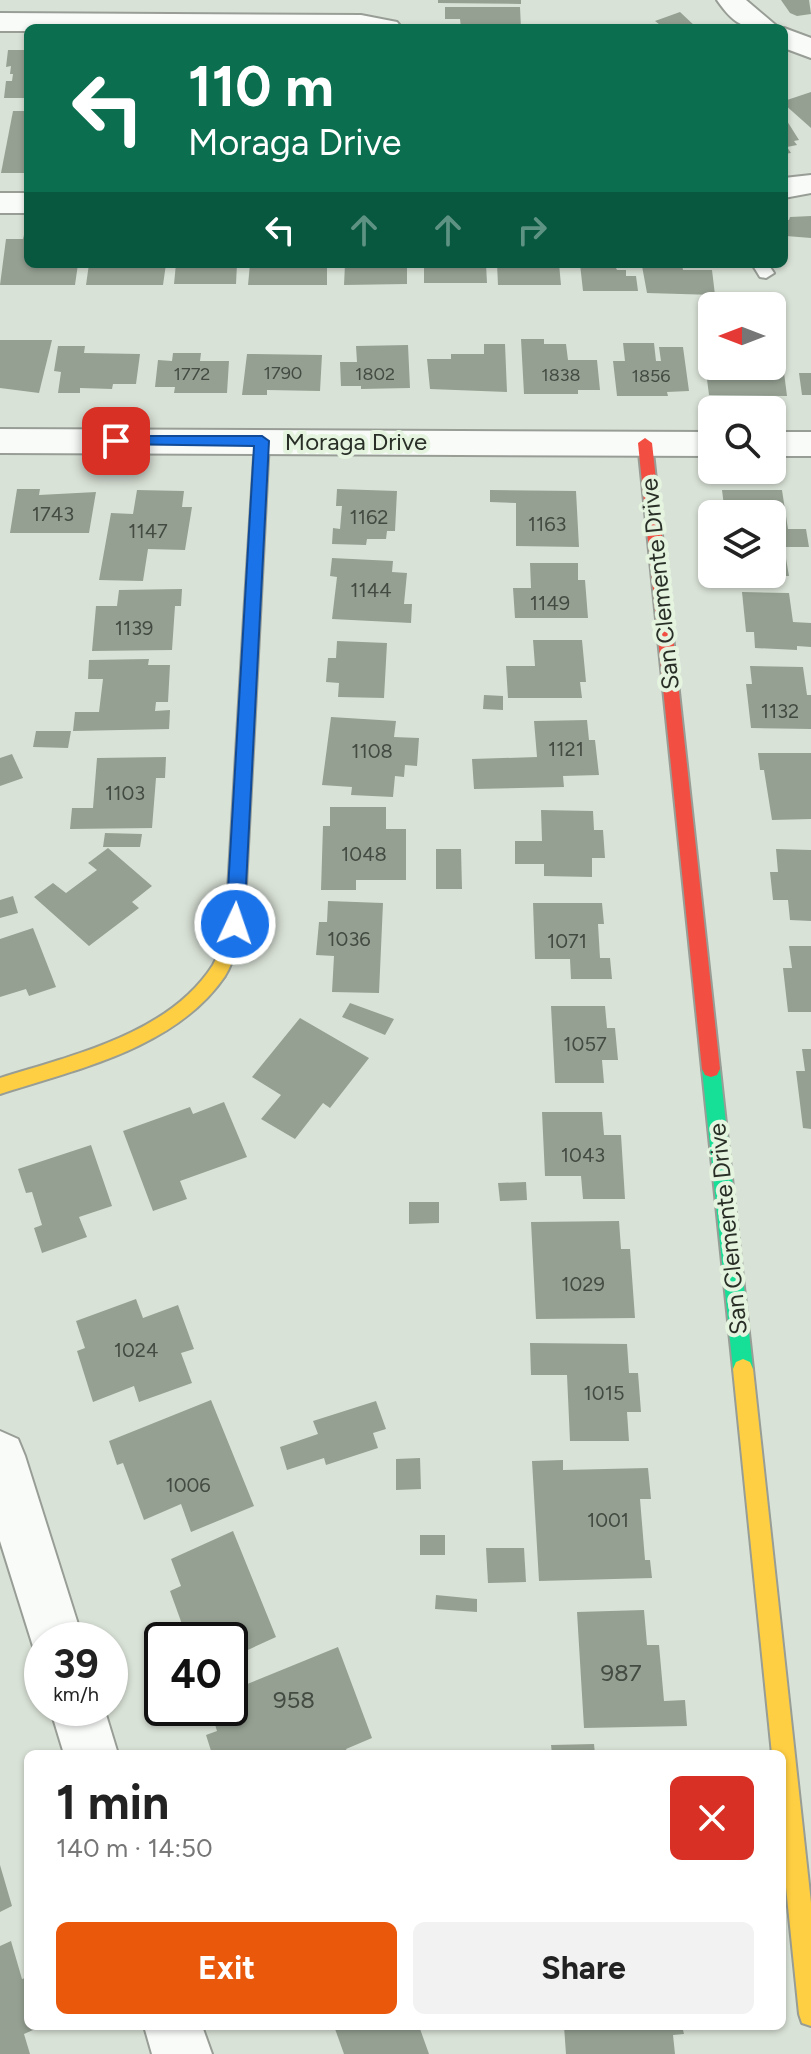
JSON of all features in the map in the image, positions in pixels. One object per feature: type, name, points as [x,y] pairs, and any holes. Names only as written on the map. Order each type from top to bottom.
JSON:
[{"type":"street","points":[[731,0],[743,14],[758,24]]},
{"type":"street","points":[[0,22],[361,24]]},
{"type":"street","points":[[788,39],[811,49]]},
{"type":"street","points":[[788,187],[811,184]]},
{"type":"street","points":[[0,203],[24,203]]},
{"type":"street","name":"Moraga Drive","points":[[0,441],[698,444]]},
{"type":"street","points":[[0,1086],[121,1044],[182,1011],[218,970],[235,924],[262,441]]},
{"type":"street","name":"San Clemente Drive","points":[[645,443],[783,1750]]},
{"type":"street","points":[[786,444],[811,444]]},
{"type":"street","points":[[0,1456],[51,1622]]},
{"type":"street","points":[[82,1726],[90,1750]]},
{"type":"street","name":"San Clemente Drive","points":[[786,1777],[811,2014]]},
{"type":"street","points":[[174,2030],[182,2054]]},
{"type":"building","points":[[438,0],[521,0],[521,4],[438,3]]},
{"type":"building","points":[[781,0],[809,0],[811,14],[797,16],[790,13]]},
{"type":"building","points":[[445,7],[520,7],[521,24],[461,24],[460,19],[445,19]]},
{"type":"building","points":[[680,12],[693,24],[659,24],[655,21]]},
{"type":"building","points":[[8,50],[24,50],[24,98],[4,98],[6,81],[12,81],[13,74],[10,74],[11,66],[6,67]]},
{"type":"building","points":[[811,92],[811,128],[788,108],[788,100]]},
{"type":"building","points":[[13,111],[24,111],[24,173],[1,173]]},
{"type":"building","points":[[788,123],[799,140],[794,141],[797,145],[788,147]]},
{"type":"building","points":[[811,216],[811,238],[788,236],[790,217]]},
{"type":"building","points":[[24,235],[24,268],[77,268],[75,285],[0,285],[6,239],[23,239]]},
{"type":"building","points":[[88,268],[165,268],[163,285],[86,285]]},
{"type":"building","points":[[176,268],[237,268],[236,284],[174,284]]},
{"type":"building","points":[[250,268],[327,268],[327,285],[248,285]]},
{"type":"building","points":[[345,268],[407,268],[407,284],[344,285]]},
{"type":"building","points":[[424,268],[486,268],[487,283],[424,283]]},
{"type":"building","points":[[497,268],[559,268],[561,285],[498,285]]},
{"type":"building","points":[[580,268],[616,268],[626,270],[626,276],[636,276],[638,291],[583,291]]},
{"type":"building","points":[[642,268],[712,270],[715,292],[698,292],[698,294],[647,293]]},
{"type":"building","points":[[521,339],[544,339],[544,344],[566,344],[568,360],[597,360],[600,390],[578,390],[578,394],[524,394]]},
{"type":"building","points":[[0,340],[52,340],[39,393],[0,388]]},
{"type":"building","points":[[623,343],[654,343],[656,361],[661,361],[659,347],[683,347],[689,391],[667,392],[668,396],[617,396],[613,361],[625,361]]},
{"type":"building","points":[[484,344],[505,344],[507,392],[430,389],[427,359],[451,359],[451,354],[484,354]]},
{"type":"building","points":[[408,345],[410,388],[361,389],[361,386],[341,386],[340,362],[357,362],[356,346]]},
{"type":"building","points":[[58,346],[85,346],[84,353],[140,354],[136,384],[113,384],[112,389],[80,388],[80,393],[58,393],[61,372],[54,371]]},
{"type":"building","points":[[173,353],[201,353],[200,361],[229,361],[227,393],[174,393],[175,387],[155,387],[158,360],[172,361]]},
{"type":"building","points":[[247,354],[322,355],[320,391],[267,390],[267,395],[242,395]]},
{"type":"building","points":[[799,373],[811,373],[811,395],[802,395]]},
{"type":"building","points":[[707,380],[785,380],[787,396],[709,395]]},
{"type":"building","points":[[17,489],[40,489],[39,495],[96,492],[89,533],[10,533]]},
{"type":"building","points":[[337,489],[397,491],[395,531],[387,531],[386,539],[367,539],[366,545],[332,544],[333,528],[340,529],[342,506],[336,506]]},
{"type":"building","points":[[137,490],[184,491],[182,507],[192,507],[185,550],[148,549],[143,581],[99,580],[111,513],[133,514]]},
{"type":"building","points":[[490,490],[576,491],[579,547],[516,546],[516,503],[490,502]]},
{"type":"building","points":[[722,490],[782,490],[784,500],[723,500]]},
{"type":"building","points":[[786,516],[788,529],[806,529],[809,547],[786,547]]},
{"type":"building","points":[[332,558],[393,561],[392,572],[407,573],[404,604],[412,604],[411,623],[332,619],[337,577],[330,576]]},
{"type":"building","points":[[530,563],[578,563],[578,580],[585,580],[588,618],[515,618],[513,588],[531,588]]},
{"type":"building","points":[[182,589],[181,606],[175,606],[172,650],[92,651],[96,606],[117,606],[119,590]]},
{"type":"building","points":[[742,592],[789,593],[793,622],[811,623],[811,647],[797,646],[797,650],[755,648],[754,632],[746,632]]},
{"type":"building","points":[[533,640],[582,640],[586,682],[580,682],[582,698],[508,698],[506,666],[535,666]]},
{"type":"building","points":[[337,641],[387,643],[384,698],[338,697],[339,683],[326,682],[328,658],[336,658]]},
{"type":"building","points":[[149,659],[148,665],[170,665],[168,702],[156,702],[155,711],[170,710],[169,729],[73,731],[75,712],[99,712],[103,679],[88,679],[89,660]]},
{"type":"building","points":[[750,666],[803,667],[807,695],[811,695],[811,729],[751,728],[746,684],[752,684]]},
{"type":"building","points":[[484,695],[503,696],[503,710],[483,709]]},
{"type":"building","points":[[331,717],[396,721],[394,737],[419,738],[417,766],[405,765],[404,777],[395,776],[393,797],[351,795],[352,787],[322,785]]},
{"type":"building","points":[[587,720],[589,740],[595,740],[599,775],[563,776],[564,787],[474,789],[472,759],[537,757],[534,721]]},
{"type":"building","points":[[36,731],[71,731],[68,748],[33,747]]},
{"type":"building","points":[[758,753],[811,753],[811,819],[772,820]]},
{"type":"building","points":[[12,754],[23,778],[0,786],[0,758]]},
{"type":"building","points":[[166,757],[165,778],[156,778],[152,828],[70,829],[72,808],[93,808],[97,758]]},
{"type":"building","points":[[330,807],[386,807],[386,829],[406,829],[406,880],[356,880],[356,890],[321,890],[323,826],[330,826]]},
{"type":"building","points":[[541,810],[593,811],[594,830],[603,830],[605,858],[592,858],[592,877],[544,876],[544,864],[515,864],[515,841],[542,841]]},
{"type":"building","points":[[105,833],[142,834],[140,847],[103,847]]},
{"type":"building","points":[[108,848],[152,886],[132,902],[139,908],[89,946],[34,897],[53,883],[66,893],[97,870],[88,863]]},
{"type":"building","points":[[436,849],[461,849],[462,889],[436,889]]},
{"type":"building","points":[[776,849],[811,850],[811,921],[790,920],[788,900],[773,900],[770,872],[778,872]]},
{"type":"building","points":[[13,896],[18,913],[0,918],[0,900]]},
{"type":"building","points":[[328,901],[383,903],[379,993],[332,992],[334,956],[316,955],[319,922],[327,922]]},
{"type":"building","points":[[533,903],[602,903],[604,924],[598,924],[600,958],[610,958],[612,979],[571,979],[570,959],[535,959]]},
{"type":"building","points":[[33,928],[56,987],[29,996],[26,989],[0,997],[0,939]]},
{"type":"building","points":[[789,946],[811,946],[811,1012],[788,1012],[783,968],[792,968]]},
{"type":"building","points":[[350,1003],[394,1019],[385,1035],[342,1017]]},
{"type":"building","points":[[551,1006],[605,1006],[607,1028],[615,1028],[618,1060],[602,1060],[604,1083],[555,1083]]},
{"type":"building","points":[[300,1018],[369,1058],[330,1108],[323,1103],[295,1139],[261,1119],[281,1095],[252,1077]]},
{"type":"building","points":[[802,1049],[811,1049],[811,1129],[803,1128],[796,1071],[805,1071]]},
{"type":"building","points":[[224,1102],[247,1157],[180,1181],[187,1199],[153,1211],[123,1131],[190,1107],[193,1114]]},
{"type":"building","points":[[542,1112],[602,1112],[604,1135],[621,1135],[625,1199],[583,1199],[581,1176],[545,1176]]},
{"type":"building","points":[[91,1145],[112,1206],[79,1217],[87,1237],[42,1253],[34,1228],[42,1225],[32,1192],[26,1193],[18,1169]]},
{"type":"building","points":[[526,1182],[527,1200],[500,1201],[498,1183]]},
{"type":"building","points":[[409,1202],[439,1202],[439,1223],[409,1224]]},
{"type":"building","points":[[619,1221],[621,1249],[630,1249],[635,1318],[536,1319],[531,1222]]},
{"type":"building","points":[[136,1299],[143,1318],[178,1305],[194,1349],[181,1353],[192,1383],[139,1402],[134,1386],[93,1402],[77,1351],[85,1348],[76,1321]]},
{"type":"building","points":[[530,1343],[627,1344],[629,1373],[638,1373],[641,1412],[627,1412],[629,1441],[570,1441],[567,1375],[531,1375]]},
{"type":"building","points":[[211,1400],[254,1506],[191,1532],[181,1504],[144,1520],[123,1463],[117,1465],[109,1441]]},
{"type":"building","points":[[376,1401],[386,1429],[373,1433],[378,1448],[326,1465],[324,1458],[287,1470],[280,1447],[318,1434],[313,1421]]},
{"type":"building","points":[[420,1458],[421,1489],[396,1490],[396,1459]]},
{"type":"building","points":[[563,1460],[563,1470],[648,1468],[651,1499],[640,1499],[645,1560],[650,1560],[652,1578],[539,1581],[532,1461]]},
{"type":"building","points":[[233,1531],[276,1637],[248,1650],[248,1622],[181,1622],[170,1591],[181,1586],[171,1559]]},
{"type":"building","points":[[420,1535],[445,1535],[445,1555],[420,1555]]},
{"type":"building","points":[[486,1548],[524,1548],[526,1582],[488,1583]]},
{"type":"building","points":[[436,1595],[477,1599],[477,1612],[435,1609]]},
{"type":"building","points":[[644,1610],[647,1645],[659,1645],[664,1701],[685,1700],[687,1726],[584,1728],[577,1612]]},
{"type":"building","points":[[338,1647],[372,1738],[346,1750],[211,1750],[206,1735],[217,1731],[215,1726],[248,1726],[248,1684]]},
{"type":"building","points":[[594,1744],[595,1750],[552,1750],[551,1745]]},
{"type":"building","points":[[0,1865],[12,1906],[0,1912]]},
{"type":"building","points":[[11,1941],[24,1978],[24,2030],[33,2030],[24,2034],[30,2054],[0,2054],[0,1946]]},
{"type":"building","points":[[335,2030],[420,2030],[429,2054],[344,2054]]},
{"type":"building","points":[[564,2030],[683,2030],[684,2034],[673,2035],[675,2054],[566,2054]]},
{"type":"traffic: fast","points":[[252,617],[262,441]]},
{"type":"traffic: fast","points":[[711,1069],[743,1369]]},
{"type":"traffic: slow","points":[[0,1086],[89,1057],[150,1031],[200,994],[222,965],[235,924],[252,617]]},
{"type":"traffic: slow","points":[[743,1369],[783,1750]]},
{"type":"traffic: slow","points":[[786,1777],[811,2014]]},
{"type":"traffic: jam","points":[[645,443],[711,1069]]},
{"type":"route","points":[[116,441],[262,441],[235,924]]}]
